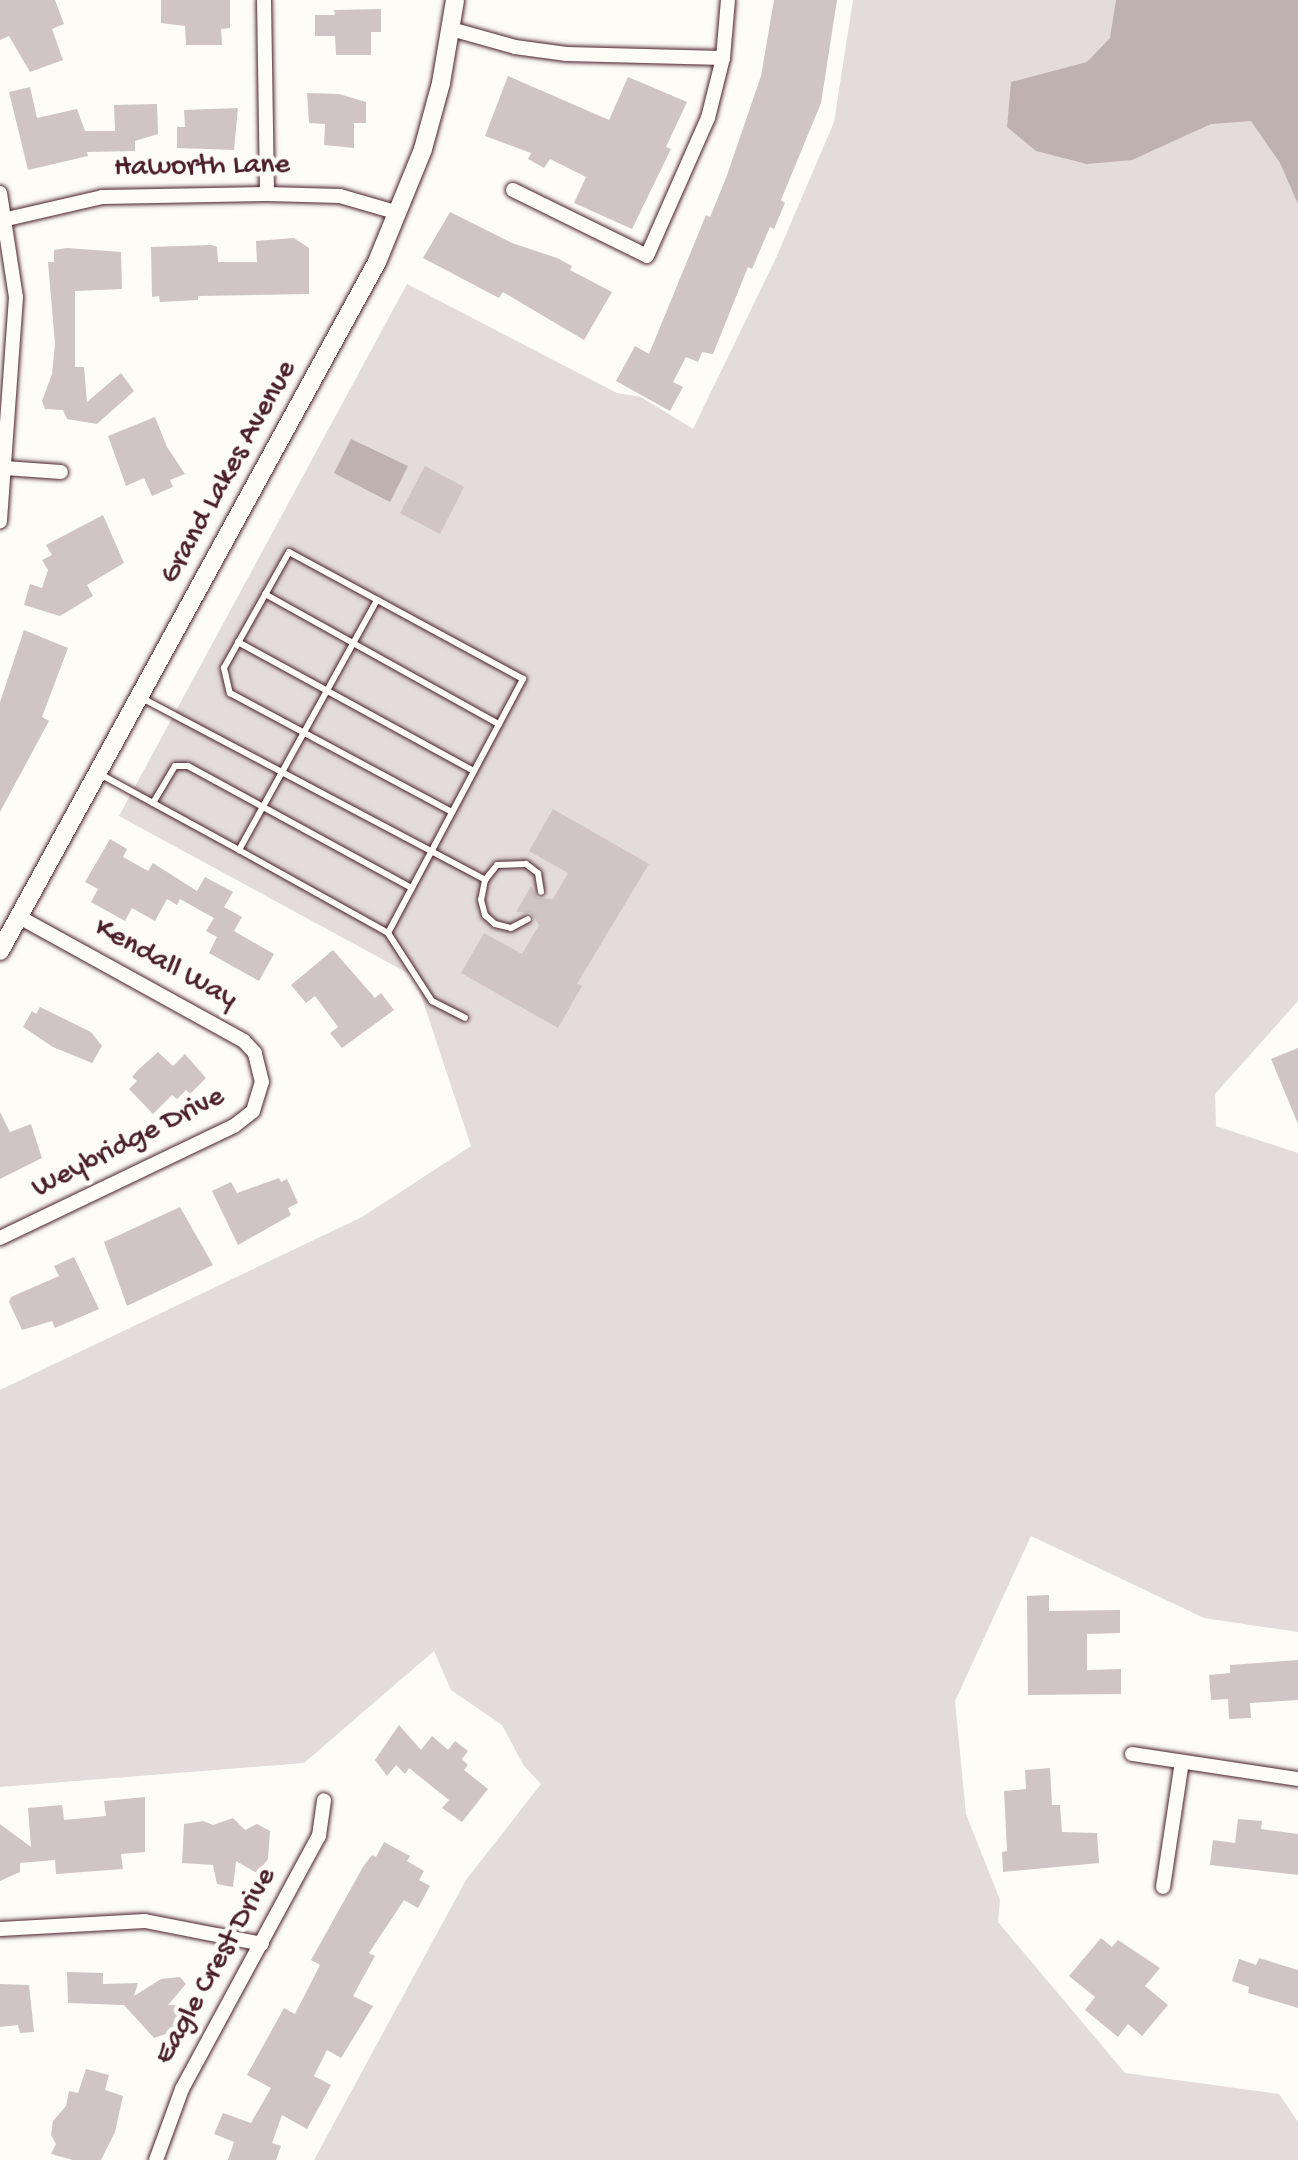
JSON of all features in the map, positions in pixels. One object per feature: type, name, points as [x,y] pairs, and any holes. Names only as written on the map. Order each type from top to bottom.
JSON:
[{"type":"street","points":[[264,0],[267,194]]},
{"type":"street","name":"Grand Lakes Avenue","points":[[0,951],[399,213],[423,149],[451,30],[454,0]]},
{"type":"street","points":[[514,190],[647,256],[708,118],[723,58],[728,0]]},
{"type":"street","points":[[451,30],[515,48],[568,54],[723,58]]},
{"type":"street","points":[[0,193],[16,297],[0,521]]},
{"type":"street","name":"Haworth Lane","points":[[6,219],[102,197],[267,194],[340,196],[399,213]]},
{"type":"street","points":[[4,468],[60,472]]},
{"type":"street","name":"Kendall Way","points":[[19,917],[236,1036],[255,1053],[262,1082]]},
{"type":"street","name":"Weybridge Drive","points":[[0,1238],[234,1126],[253,1110],[262,1082]]},
{"type":"street","points":[[1132,1754],[1298,1779]]},
{"type":"street","points":[[1164,1887],[1182,1762]]},
{"type":"street","name":"Eagle Crest Drive","points":[[156,2160],[182,2088],[319,1836],[324,1800]]},
{"type":"street","points":[[0,1928],[145,1921],[262,1944]]},
{"type":"lane","points":[[388,933],[523,679],[288,552],[224,668],[230,693],[452,812]]},
{"type":"lane","points":[[266,594],[499,724]]},
{"type":"lane","points":[[239,850],[377,600]]},
{"type":"lane","points":[[238,642],[474,771]]},
{"type":"lane","points":[[139,697],[485,880]]},
{"type":"lane","points":[[153,803],[175,766],[188,766],[412,888]]},
{"type":"lane","points":[[97,772],[388,933],[432,1001],[465,1018]]},
{"type":"lane","points":[[528,919],[511,928],[495,924],[485,915],[481,900],[485,880],[497,865],[526,864],[538,873],[541,892]]},
{"type":"shaded area","points":[[853,0],[1298,0],[1298,1001],[1215,1094],[1216,1126],[1298,1153],[1298,1632],[1204,1618],[1031,1536],[955,1701],[966,1814],[1000,1900],[998,1922],[1125,2073],[1279,2094],[1298,2122],[1298,2160],[314,2160],[466,1880],[541,1784],[524,1766],[502,1725],[451,1690],[434,1651],[304,1763],[0,1787],[0,1390],[362,1217],[471,1146],[415,977],[119,816],[407,284],[617,393],[641,397],[693,429],[776,258],[834,122]]},
{"type":"shaded area","points":[[1116,0],[1298,0],[1298,204],[1280,163],[1251,121],[1211,124],[1132,160],[1087,164],[1036,151],[1007,127],[1011,82],[1087,62],[1110,38]]},
{"type":"shaded area","points":[[351,439],[408,466],[390,502],[334,473]]},
{"type":"building","points":[[0,0],[55,0],[64,24],[52,29],[63,60],[30,72],[9,36],[0,40]]},
{"type":"building","points":[[161,0],[230,0],[230,28],[221,29],[222,45],[186,45],[185,26],[161,23]]},
{"type":"building","points":[[774,0],[837,0],[821,103],[781,200],[785,203],[774,229],[770,227],[752,269],[748,267],[713,354],[702,352],[698,362],[686,357],[673,382],[683,387],[670,411],[616,381],[635,346],[649,354],[706,215],[710,217],[761,76]]},
{"type":"building","points":[[381,9],[381,32],[371,32],[371,55],[336,55],[335,36],[315,36],[315,15],[335,15],[334,10]]},
{"type":"building","points":[[508,76],[609,120],[628,77],[687,102],[666,147],[671,149],[632,229],[574,203],[586,177],[550,159],[544,168],[528,159],[531,153],[485,136]]},
{"type":"building","points":[[30,87],[37,118],[77,109],[85,131],[115,131],[114,105],[157,104],[158,134],[135,141],[135,151],[87,152],[88,156],[28,170],[9,92]]},
{"type":"building","points":[[307,93],[339,94],[366,102],[366,123],[354,123],[354,148],[324,145],[325,124],[309,123]]},
{"type":"building","points":[[238,108],[234,150],[177,148],[177,127],[185,127],[184,110]]},
{"type":"building","points":[[450,212],[512,243],[557,258],[572,266],[570,270],[612,292],[584,340],[503,292],[499,298],[423,258]]},
{"type":"building","points":[[294,238],[309,248],[309,294],[198,296],[198,300],[160,302],[159,296],[152,297],[151,247],[212,245],[217,247],[218,262],[257,262],[256,241]]},
{"type":"building","points":[[54,250],[121,252],[122,289],[75,291],[75,367],[84,367],[87,402],[121,373],[134,391],[97,424],[67,419],[63,410],[45,409],[42,401],[52,374],[55,344],[48,262],[54,262]]},
{"type":"building","points":[[155,417],[167,447],[185,474],[170,480],[173,487],[152,496],[144,478],[126,486],[108,436]]},
{"type":"building","points":[[425,466],[464,487],[440,534],[400,513]]},
{"type":"building","points":[[103,515],[124,563],[87,585],[93,596],[60,616],[24,605],[30,584],[42,588],[48,570],[42,560],[52,555],[46,545]]},
{"type":"building","points":[[24,630],[68,648],[42,717],[49,721],[0,812],[0,702]]},
{"type":"building","points":[[553,809],[649,864],[577,984],[582,986],[558,1028],[461,973],[484,933],[522,954],[539,925],[531,913],[516,912],[531,886],[538,898],[553,899],[568,873],[529,851]]},
{"type":"building","points":[[110,839],[127,849],[123,857],[148,871],[153,863],[197,891],[205,877],[233,892],[224,907],[242,917],[234,931],[274,954],[259,981],[209,953],[217,937],[206,931],[214,918],[180,899],[177,905],[167,899],[155,921],[132,908],[125,921],[91,902],[98,889],[85,882]]},
{"type":"building","points":[[333,950],[375,998],[381,993],[394,1010],[342,1048],[330,1033],[338,1027],[315,996],[306,1003],[291,985]]},
{"type":"building","points":[[40,1007],[91,1032],[102,1046],[92,1063],[53,1047],[23,1027],[32,1011],[36,1014]]},
{"type":"building","points":[[1298,1048],[1298,1124],[1271,1059]]},
{"type":"building","points":[[158,1052],[173,1066],[185,1054],[206,1078],[190,1094],[186,1090],[177,1099],[172,1095],[153,1114],[129,1089],[137,1081],[132,1077]]},
{"type":"building","points":[[0,1112],[10,1132],[31,1124],[42,1158],[0,1179]]},
{"type":"building","points":[[279,1178],[281,1182],[287,1179],[298,1203],[288,1208],[291,1215],[238,1245],[212,1191],[231,1182],[237,1193]]},
{"type":"building","points":[[180,1207],[213,1265],[127,1306],[104,1242]]},
{"type":"building","points":[[74,1257],[99,1309],[55,1328],[52,1321],[22,1330],[9,1302],[11,1297],[59,1276],[54,1266]]},
{"type":"building","points":[[1049,1595],[1049,1611],[1120,1610],[1120,1633],[1087,1634],[1087,1670],[1121,1669],[1121,1694],[1028,1695],[1027,1596]]},
{"type":"building","points":[[1298,1660],[1298,1700],[1250,1703],[1251,1718],[1229,1719],[1228,1699],[1211,1700],[1209,1675],[1230,1673],[1230,1665]]},
{"type":"building","points":[[399,1725],[421,1750],[432,1736],[448,1750],[455,1741],[468,1751],[462,1759],[468,1765],[464,1770],[488,1789],[462,1822],[442,1808],[449,1800],[409,1768],[405,1774],[396,1765],[387,1776],[375,1760]]},
{"type":"building","points":[[1050,1768],[1052,1805],[1060,1805],[1062,1832],[1097,1833],[1099,1863],[1003,1872],[1002,1852],[1007,1851],[1004,1791],[1026,1789],[1025,1770]]},
{"type":"building","points":[[145,1797],[145,1852],[121,1854],[123,1869],[56,1874],[55,1860],[20,1863],[20,1872],[0,1881],[0,1824],[31,1847],[28,1808],[62,1805],[64,1820],[106,1816],[104,1801]]},
{"type":"building","points":[[233,1818],[245,1830],[257,1824],[270,1831],[268,1859],[257,1873],[236,1861],[233,1887],[217,1884],[213,1865],[182,1863],[184,1824],[203,1821],[213,1825]]},
{"type":"building","points":[[1238,1819],[1262,1821],[1261,1829],[1298,1834],[1298,1875],[1210,1865],[1213,1840],[1235,1843]]},
{"type":"building","points":[[384,1842],[410,1856],[407,1861],[424,1871],[419,1880],[430,1886],[418,1908],[404,1900],[369,1953],[375,1956],[353,1996],[373,2006],[341,2058],[327,2050],[314,2076],[331,2085],[307,2129],[282,2115],[272,2143],[281,2146],[276,2160],[228,2160],[234,2142],[214,2134],[223,2113],[251,2123],[271,2088],[247,2075],[284,2008],[295,2014],[320,1965],[311,1960],[363,1867],[372,1855],[376,1857]]},
{"type":"building","points":[[1101,1938],[1112,1947],[1118,1940],[1160,1968],[1145,1986],[1168,2005],[1142,2036],[1128,2024],[1118,2037],[1085,2010],[1095,1997],[1069,1976]]},
{"type":"building","points":[[1259,1958],[1298,1970],[1298,2008],[1248,1993],[1249,1987],[1232,1981],[1239,1959],[1256,1965]]},
{"type":"building","points":[[67,1972],[103,1973],[103,1984],[138,1983],[134,1996],[161,1979],[180,1977],[186,1984],[168,2005],[196,2005],[178,2020],[180,2029],[154,2038],[124,2005],[68,2003]]},
{"type":"building","points":[[0,1984],[29,1985],[34,2032],[20,2033],[18,2025],[0,2027]]},
{"type":"building","points":[[86,2069],[109,2075],[105,2090],[123,2096],[115,2132],[101,2160],[73,2160],[51,2154],[56,2144],[51,2135],[53,2121],[66,2106],[69,2091],[78,2093]]}]
